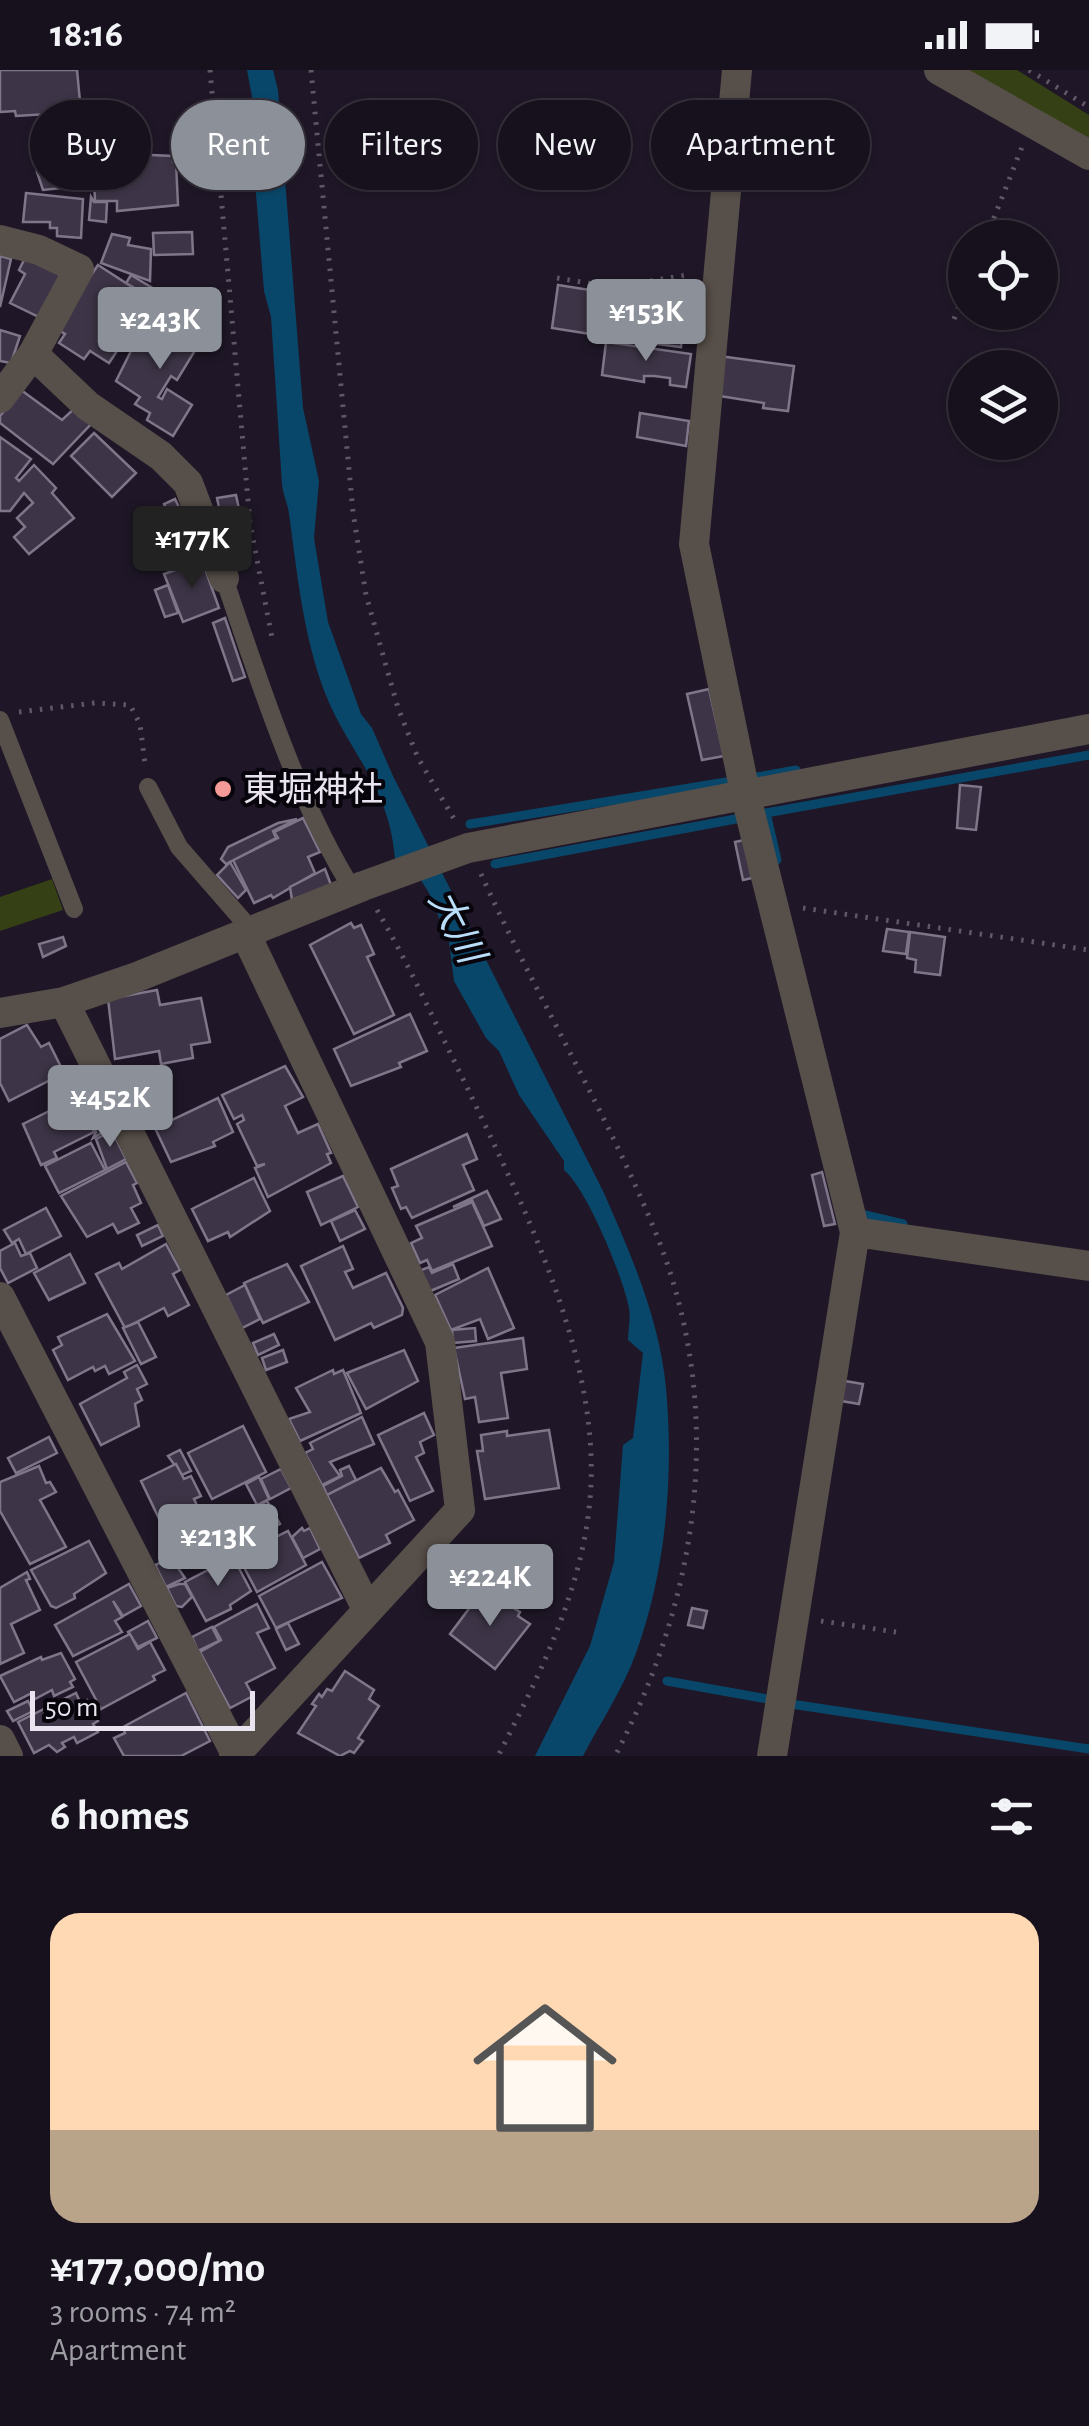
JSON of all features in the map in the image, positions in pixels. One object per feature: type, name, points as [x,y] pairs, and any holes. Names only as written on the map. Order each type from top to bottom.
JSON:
[{"type":"street","points":[[737,70],[694,544],[746,797],[855,1232],[772,1756]]},
{"type":"street","points":[[939,70],[1089,155]]},
{"type":"street","points":[[0,240],[38,250],[79,269],[33,354],[0,398]]},
{"type":"street","points":[[33,354],[88,406],[161,456],[188,483],[224,578]]},
{"type":"street","points":[[0,1013],[64,1002],[469,848],[1089,729]]},
{"type":"street","points":[[0,1297],[235,1755],[460,1510],[440,1342],[249,933]]},
{"type":"street","points":[[64,1002],[368,1609]]},
{"type":"street","points":[[855,1232],[1089,1266]]},
{"type":"street","points":[[0,1740],[8,1756]]},
{"type":"lane","points":[[224,578],[249,652],[331,856],[362,886]]},
{"type":"lane","points":[[0,720],[74,908]]},
{"type":"lane","points":[[148,787],[179,848],[249,933]]},
{"type":"path","points":[[210,70],[250,523],[273,641]]},
{"type":"path","points":[[311,70],[353,512],[366,596],[398,708],[418,758],[469,848],[658,1239],[683,1318],[691,1360],[698,1454],[691,1542],[669,1630],[641,1706],[615,1756]]},
{"type":"path","points":[[1029,70],[1089,107]]},
{"type":"path","points":[[993,220],[1022,147],[1023,118]]},
{"type":"path","points":[[558,278],[612,287],[721,269]]},
{"type":"path","points":[[19,712],[95,703],[130,705],[140,724],[148,787]]},
{"type":"path","points":[[362,886],[393,936],[486,1128],[551,1276],[577,1370],[588,1428],[590,1506],[580,1565],[546,1662],[498,1756]]},
{"type":"path","points":[[775,906],[1089,950]]},
{"type":"path","points":[[794,1616],[896,1632]]},
{"type":"green space","points":[[950,70],[1017,70],[1089,115],[1089,150]]},
{"type":"green space","points":[[52,879],[63,910],[0,931],[0,897]]},
{"type":"water","points":[[247,70],[273,70],[279,100],[253,100]]},
{"type":"water","name":"大川","points":[[256,190],[286,190],[303,408],[319,481],[314,538],[328,622],[361,714],[372,728],[603,1191],[642,1287],[663,1363],[669,1455],[661,1556],[631,1666],[583,1756],[535,1756],[590,1646],[614,1562],[623,1445],[633,1438],[643,1353],[628,1340],[630,1312],[625,1294],[593,1214],[454,981],[449,942],[429,893],[419,877],[395,858],[384,807],[321,682],[305,619],[282,484],[271,317],[264,291]]},
{"type":"building","points":[[0,70],[77,70],[80,100],[30,100],[30,115],[0,112]]},
{"type":"building","points":[[151,155],[171,156],[171,190],[177,190],[178,205],[117,211],[117,201],[95,201],[95,190],[151,190]]},
{"type":"building","points":[[26,193],[83,199],[81,238],[57,236],[57,228],[50,228],[50,222],[23,222]]},
{"type":"building","points":[[91,197],[94,202],[107,202],[106,222],[89,220]]},
{"type":"building","points":[[192,232],[193,254],[154,255],[153,233]]},
{"type":"building","points":[[112,234],[130,238],[128,245],[151,249],[150,281],[101,263]]},
{"type":"building","points":[[0,256],[11,259],[0,307]]},
{"type":"building","points":[[26,256],[66,275],[43,319],[10,303],[25,274],[19,270]]},
{"type":"building","points":[[98,265],[132,287],[124,300],[143,312],[109,363],[90,351],[84,359],[59,343],[65,334],[55,328]]},
{"type":"building","points":[[131,275],[159,292],[146,312],[126,299],[133,287],[126,283]]},
{"type":"building","points":[[558,285],[609,293],[603,336],[552,328]]},
{"type":"building","points":[[158,313],[202,339],[177,380],[171,376],[158,397],[162,399],[167,389],[192,405],[173,436],[147,420],[150,413],[135,404],[140,397],[116,381],[135,343],[139,345]]},
{"type":"building","points":[[651,318],[684,322],[681,347],[648,343]]},
{"type":"building","points":[[0,330],[20,336],[11,363],[0,361]]},
{"type":"building","points":[[606,342],[691,354],[686,387],[670,385],[670,378],[644,376],[644,382],[602,375]]},
{"type":"building","points":[[719,356],[794,366],[788,411],[713,395]]},
{"type":"building","points":[[21,390],[62,420],[77,406],[93,422],[53,464],[0,423],[0,416]]},
{"type":"building","points":[[640,413],[689,421],[686,446],[637,437]]},
{"type":"building","points":[[94,433],[136,473],[112,497],[71,456]]},
{"type":"building","points":[[0,437],[31,459],[16,478],[19,481],[34,465],[56,488],[52,493],[74,518],[29,554],[14,537],[25,527],[17,518],[33,503],[24,493],[10,511],[0,511]]},
{"type":"building","points":[[236,495],[248,551],[229,554],[217,498]]},
{"type":"building","points":[[175,499],[197,545],[186,550],[164,504]]},
{"type":"building","points":[[203,563],[219,608],[183,622],[164,574]]},
{"type":"building","points":[[168,585],[178,613],[165,617],[155,590]]},
{"type":"building","points":[[225,618],[245,677],[233,681],[213,623]]},
{"type":"building","points":[[709,689],[724,756],[702,760],[687,694]]},
{"type":"building","points":[[960,785],[981,787],[976,830],[957,828]]},
{"type":"building","points":[[303,818],[320,852],[308,857],[315,873],[273,898],[271,895],[254,903],[233,860],[278,838],[274,832]]},
{"type":"building","points":[[297,819],[273,831],[276,838],[226,864],[221,859],[228,847],[278,823]]},
{"type":"building","points":[[744,840],[752,878],[743,880],[735,842]]},
{"type":"building","points":[[230,862],[246,890],[238,898],[217,875]]},
{"type":"building","points":[[325,869],[331,885],[292,900],[290,887]]},
{"type":"building","points":[[351,923],[354,928],[361,925],[374,954],[367,957],[394,1015],[354,1034],[310,945]]},
{"type":"building","points":[[887,929],[909,932],[906,954],[883,951]]},
{"type":"building","points":[[910,932],[945,937],[940,975],[915,972],[916,960],[907,958]]},
{"type":"building","points":[[63,937],[66,946],[43,957],[39,944]]},
{"type":"building","points":[[157,990],[160,1005],[201,998],[210,1042],[191,1045],[193,1058],[161,1064],[159,1051],[115,1059],[108,999]]},
{"type":"building","points":[[410,1014],[427,1051],[399,1063],[401,1067],[351,1086],[334,1049]]},
{"type":"building","points":[[27,1025],[41,1047],[49,1043],[64,1073],[9,1101],[0,1083],[0,1039]]},
{"type":"building","points":[[285,1066],[303,1097],[285,1106],[298,1133],[318,1124],[331,1153],[327,1154],[331,1163],[268,1197],[255,1168],[265,1164],[257,1166],[237,1124],[244,1120],[242,1115],[234,1119],[222,1095]]},
{"type":"building","points":[[86,1093],[94,1111],[86,1115],[94,1132],[54,1152],[57,1158],[41,1165],[23,1124]]},
{"type":"building","points":[[218,1098],[233,1132],[213,1142],[215,1146],[171,1162],[155,1128]]},
{"type":"building","points":[[99,1106],[110,1128],[93,1138],[96,1132],[87,1115]]},
{"type":"building","points":[[112,1131],[126,1159],[107,1169],[96,1139]]},
{"type":"building","points":[[467,1134],[477,1159],[463,1165],[474,1190],[412,1218],[406,1207],[401,1209],[392,1188],[398,1186],[391,1169]]},
{"type":"building","points":[[91,1143],[105,1170],[59,1193],[45,1166]]},
{"type":"building","points":[[126,1162],[137,1183],[133,1185],[141,1203],[131,1208],[139,1223],[118,1233],[113,1224],[87,1237],[61,1196]]},
{"type":"building","points":[[822,1172],[835,1224],[824,1226],[812,1175]]},
{"type":"building","points":[[343,1176],[358,1207],[321,1225],[307,1192]]},
{"type":"building","points":[[254,1178],[270,1211],[230,1237],[228,1232],[208,1241],[192,1209]]},
{"type":"building","points":[[487,1191],[501,1219],[484,1226],[472,1200],[453,1207]]},
{"type":"building","points":[[472,1202],[492,1246],[432,1271],[427,1260],[420,1263],[411,1243],[422,1238],[416,1226]]},
{"type":"building","points":[[46,1208],[61,1236],[26,1254],[19,1239],[12,1243],[4,1230]]},
{"type":"building","points":[[355,1210],[365,1229],[340,1241],[331,1221]]},
{"type":"building","points":[[158,1225],[163,1236],[142,1246],[137,1235]]},
{"type":"building","points":[[15,1243],[21,1256],[30,1253],[37,1268],[8,1283],[0,1268],[0,1251]]},
{"type":"building","points":[[166,1244],[180,1270],[173,1274],[189,1305],[168,1316],[164,1308],[125,1328],[96,1274],[119,1263],[122,1269]]},
{"type":"building","points":[[343,1246],[353,1269],[345,1272],[353,1288],[386,1273],[403,1308],[402,1315],[374,1328],[371,1323],[335,1340],[301,1266]]},
{"type":"building","points":[[70,1254],[85,1283],[49,1300],[34,1273]]},
{"type":"building","points":[[287,1264],[309,1302],[263,1323],[244,1283]]},
{"type":"building","points":[[453,1264],[459,1279],[428,1292],[419,1271],[429,1267],[432,1273]]},
{"type":"building","points":[[488,1268],[514,1328],[488,1339],[480,1319],[451,1330],[435,1295]]},
{"type":"building","points":[[245,1285],[260,1319],[242,1328],[226,1295]]},
{"type":"building","points":[[107,1314],[135,1361],[109,1374],[105,1366],[95,1371],[93,1367],[68,1380],[53,1350],[62,1345],[58,1337]]},
{"type":"building","points":[[138,1322],[156,1357],[141,1364],[123,1328]]},
{"type":"building","points":[[475,1328],[476,1341],[453,1343],[452,1330]]},
{"type":"building","points":[[274,1334],[279,1345],[258,1355],[253,1343]]},
{"type":"building","points":[[523,1338],[527,1369],[501,1373],[508,1418],[479,1422],[475,1397],[465,1399],[454,1348]]},
{"type":"building","points":[[283,1350],[287,1362],[266,1370],[262,1358]]},
{"type":"building","points":[[404,1350],[418,1381],[366,1409],[347,1373]]},
{"type":"building","points":[[137,1365],[147,1384],[137,1389],[142,1400],[135,1404],[139,1426],[101,1445],[80,1404],[127,1378],[124,1372]]},
{"type":"building","points":[[333,1370],[334,1374],[343,1370],[361,1413],[300,1441],[289,1419],[310,1412],[296,1388]]},
{"type":"building","points":[[845,1381],[863,1384],[859,1404],[841,1401]]},
{"type":"building","points":[[424,1413],[434,1435],[420,1442],[424,1453],[416,1457],[433,1491],[410,1501],[378,1435]]},
{"type":"building","points":[[362,1417],[374,1444],[330,1462],[340,1476],[322,1485],[305,1453],[313,1449],[310,1443]]},
{"type":"building","points":[[243,1426],[266,1472],[212,1499],[188,1453]]},
{"type":"building","points":[[549,1430],[559,1488],[485,1499],[477,1451],[483,1451],[481,1435]]},
{"type":"building","points":[[49,1437],[57,1453],[16,1473],[8,1458]]},
{"type":"building","points":[[180,1450],[191,1471],[182,1475],[168,1456]]},
{"type":"building","points":[[176,1464],[184,1479],[191,1476],[201,1496],[194,1499],[199,1510],[163,1527],[141,1481]]},
{"type":"building","points":[[39,1466],[46,1483],[50,1482],[56,1492],[40,1500],[66,1547],[30,1564],[0,1511],[0,1482]]},
{"type":"building","points":[[349,1466],[356,1480],[327,1495],[323,1486],[342,1476],[340,1470]]},
{"type":"building","points":[[381,1468],[414,1520],[386,1535],[390,1543],[359,1558],[327,1495]]},
{"type":"building","points":[[281,1469],[291,1488],[270,1499],[261,1479]]},
{"type":"building","points":[[259,1477],[269,1499],[257,1505],[246,1484]]},
{"type":"building","points":[[267,1501],[280,1524],[236,1546],[225,1523]]},
{"type":"building","points":[[210,1512],[224,1538],[207,1547],[209,1552],[177,1567],[161,1538]]},
{"type":"building","points":[[302,1528],[310,1528],[320,1549],[303,1558],[292,1537]]},
{"type":"building","points":[[288,1531],[306,1565],[257,1592],[238,1556]]},
{"type":"building","points":[[89,1541],[106,1573],[74,1594],[75,1598],[56,1608],[51,1606],[31,1570]]},
{"type":"building","points":[[233,1557],[251,1591],[230,1605],[231,1609],[206,1621],[185,1582]]},
{"type":"building","points":[[171,1558],[185,1578],[166,1587],[155,1565]]},
{"type":"building","points":[[322,1562],[342,1598],[276,1628],[259,1596]]},
{"type":"building","points":[[27,1572],[30,1579],[26,1580],[40,1610],[11,1624],[24,1653],[0,1664],[0,1588]]},
{"type":"building","points":[[129,1584],[141,1606],[123,1616],[113,1601],[122,1617],[115,1621],[122,1632],[73,1656],[55,1625]]},
{"type":"building","points":[[185,1584],[192,1597],[182,1607],[176,1606],[167,1588]]},
{"type":"building","points":[[483,1590],[520,1612],[518,1616],[530,1624],[495,1669],[450,1634]]},
{"type":"building","points":[[257,1604],[269,1628],[257,1633],[275,1668],[246,1683],[253,1696],[230,1708],[200,1652],[221,1640],[214,1627]]},
{"type":"building","points":[[692,1608],[707,1611],[703,1628],[688,1625]]},
{"type":"building","points":[[148,1621],[157,1638],[138,1647],[128,1632]]},
{"type":"building","points":[[288,1623],[299,1644],[286,1650],[276,1629]]},
{"type":"building","points":[[212,1627],[219,1641],[198,1651],[192,1637]]},
{"type":"building","points":[[130,1634],[138,1649],[150,1642],[165,1670],[153,1676],[155,1680],[101,1709],[76,1662]]},
{"type":"building","points":[[61,1653],[75,1679],[70,1682],[73,1687],[54,1696],[52,1690],[35,1699],[32,1693],[14,1702],[0,1676],[41,1657],[42,1660]]},
{"type":"building","points":[[345,1671],[374,1690],[369,1699],[379,1706],[358,1738],[363,1741],[354,1753],[340,1756],[298,1733],[316,1706],[312,1704],[319,1694],[322,1697],[327,1689],[332,1691]]},
{"type":"building","points":[[76,1693],[81,1704],[87,1700],[98,1721],[93,1724],[98,1732],[77,1743],[74,1737],[62,1743],[65,1747],[57,1752],[49,1745],[34,1753],[18,1722]]},
{"type":"building","points":[[186,1693],[210,1741],[181,1756],[124,1756],[114,1738],[125,1733],[123,1727]]},
{"type":"building","points":[[28,1701],[33,1711],[13,1721],[7,1711]]},
{"type":"waterway","points":[[777,860],[766,813],[1089,755]]},
{"type":"waterway","points":[[752,778],[796,770]]},
{"type":"waterway","points":[[470,824],[726,782]]},
{"type":"waterway","points":[[495,864],[741,818]]},
{"type":"waterway","points":[[861,1214],[903,1224]]},
{"type":"waterway","points":[[667,1681],[773,1700]]},
{"type":"waterway","points":[[791,1704],[1089,1749]]},
{"type":"place","name":"東堀神社","points":[[223,789]]}]
